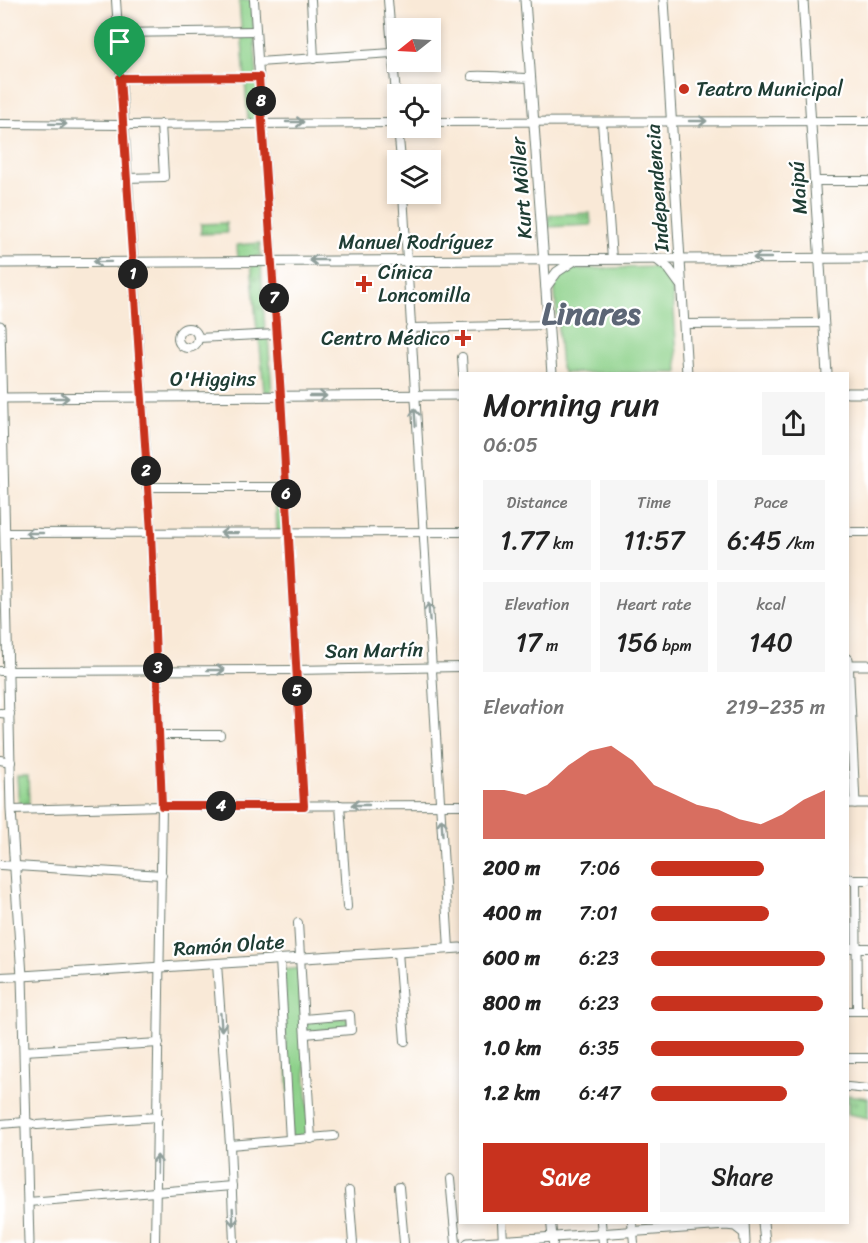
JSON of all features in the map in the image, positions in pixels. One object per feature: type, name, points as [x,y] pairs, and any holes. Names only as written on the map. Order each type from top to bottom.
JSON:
[{"type":"main road","name":"Kurt Möller","points":[[525,0],[552,372]]},
{"type":"main road","name":"Independencia","points":[[664,0],[686,372]]},
{"type":"main road","name":"Maipú","points":[[803,0],[827,372]]},
{"type":"main road","points":[[655,258],[669,269],[681,286]]},
{"type":"main road","name":"Manuel Rodríguez","points":[[0,263],[868,258]]},
{"type":"main road","points":[[546,287],[557,272],[577,259]]},
{"type":"main road","points":[[0,326],[6,533],[5,714],[11,762],[11,810],[22,976],[29,1243]]},
{"type":"main road","points":[[551,361],[558,372]]},
{"type":"main road","points":[[849,393],[868,393]]},
{"type":"main road","name":"O'Higgins","points":[[2,398],[459,395]]},
{"type":"main road","points":[[849,665],[868,665]]},
{"type":"main road","points":[[849,711],[851,803],[868,803]]},
{"type":"main road","name":"Ramón Olate","points":[[22,976],[459,948]]},
{"type":"main road","points":[[672,1228],[683,1224]]},
{"type":"main road","points":[[468,1243],[602,1238],[632,1227],[690,1229],[731,1225],[738,1227],[745,1238]]},
{"type":"main road","points":[[764,1227],[765,1243]]},
{"type":"street","points":[[116,0],[158,670],[162,875],[155,1243]]},
{"type":"street","points":[[254,0],[281,396],[304,806]]},
{"type":"street","points":[[311,0],[314,59]]},
{"type":"street","points":[[388,0],[389,18]]},
{"type":"street","points":[[118,33],[256,32]]},
{"type":"street","points":[[258,62],[387,54]]},
{"type":"street","points":[[472,76],[498,75],[504,79],[531,78]]},
{"type":"street","points":[[120,78],[259,77]]},
{"type":"street","points":[[0,124],[123,125],[387,121]]},
{"type":"street","points":[[441,122],[868,121]]},
{"type":"street","points":[[602,122],[612,259]]},
{"type":"street","points":[[126,178],[164,177],[161,124]]},
{"type":"street","points":[[815,181],[868,181]]},
{"type":"street","points":[[404,204],[449,949]]},
{"type":"street","points":[[684,324],[824,323]]},
{"type":"street","points":[[410,328],[549,325]]},
{"type":"street","points":[[198,338],[276,334]]},
{"type":"street","points":[[462,357],[463,372]]},
{"type":"street","points":[[147,487],[285,488]]},
{"type":"street","points":[[6,533],[459,532]]},
{"type":"street","points":[[849,532],[868,532]]},
{"type":"street","name":"San Martín","points":[[5,671],[296,670],[459,666]]},
{"type":"street","points":[[160,735],[220,735]]},
{"type":"street","points":[[0,760],[11,762]]},
{"type":"street","points":[[339,805],[347,907]]},
{"type":"street","points":[[11,810],[162,806],[459,805]]},
{"type":"street","points":[[0,865],[162,875]]},
{"type":"street","points":[[849,877],[868,880]]},
{"type":"street","points":[[856,880],[852,948],[857,1011]]},
{"type":"street","points":[[298,923],[311,1138]]},
{"type":"street","points":[[852,948],[868,948]]},
{"type":"street","points":[[398,952],[405,1041]]},
{"type":"street","points":[[280,960],[290,1140]]},
{"type":"street","points":[[217,964],[230,1145],[234,1243]]},
{"type":"street","name":"Ramón Olate","points":[[0,977],[22,976]]},
{"type":"street","points":[[849,1011],[868,1011]]},
{"type":"street","points":[[304,1019],[350,1016],[351,1023],[351,1030],[305,1034]]},
{"type":"street","points":[[24,1051],[159,1043]]},
{"type":"street","points":[[849,1058],[868,1058]]},
{"type":"street","points":[[849,1087],[868,1089]]},
{"type":"street","points":[[0,1124],[26,1122],[37,1125],[158,1117]]},
{"type":"street","points":[[230,1145],[334,1137]]},
{"type":"street","points":[[450,1179],[456,1243]]},
{"type":"street","points":[[28,1202],[232,1186]]},
{"type":"street","points":[[399,1187],[404,1243]]},
{"type":"street","points":[[349,1191],[352,1243]]},
{"type":"street","points":[[502,1224],[503,1242]]},
{"type":"street","points":[[551,1224],[553,1240]]},
{"type":"street","points":[[632,1227],[634,1243]]},
{"type":"green space","points":[[239,0],[252,0],[260,121],[248,120]]},
{"type":"green space","points":[[590,213],[591,225],[548,227],[548,215]]},
{"type":"green space","points":[[226,223],[227,233],[201,234],[201,224]]},
{"type":"green space","points":[[260,243],[261,256],[238,258],[237,245]]},
{"type":"green space","points":[[251,262],[261,262],[265,331],[257,331]]},
{"type":"green space","points":[[659,267],[672,280],[678,372],[563,372],[561,368],[554,281],[568,269]]},
{"type":"green space","points":[[259,335],[268,335],[272,392],[264,392]]},
{"type":"green space","points":[[275,488],[284,489],[286,532],[277,532]]},
{"type":"green space","points":[[17,776],[28,776],[29,805],[19,806]]},
{"type":"green space","points":[[299,968],[302,1021],[348,1018],[348,1028],[303,1032],[310,1137],[291,1139],[282,970]]},
{"type":"green space","points":[[849,1095],[868,1098],[868,1118],[849,1114]]},
{"type":"place","name":"Teatro Municipal","points":[[684,89]]},
{"type":"place","name":"Cínica Loncomilla","points":[[364,284]]},
{"type":"place","name":"Centro Médico","points":[[463,338]]},
{"type":"district","name":"Linares","points":[[591,313]]},
{"type":"route","points":[[259,77],[281,396],[304,806],[162,806],[151,532],[120,78],[259,77]]}]
